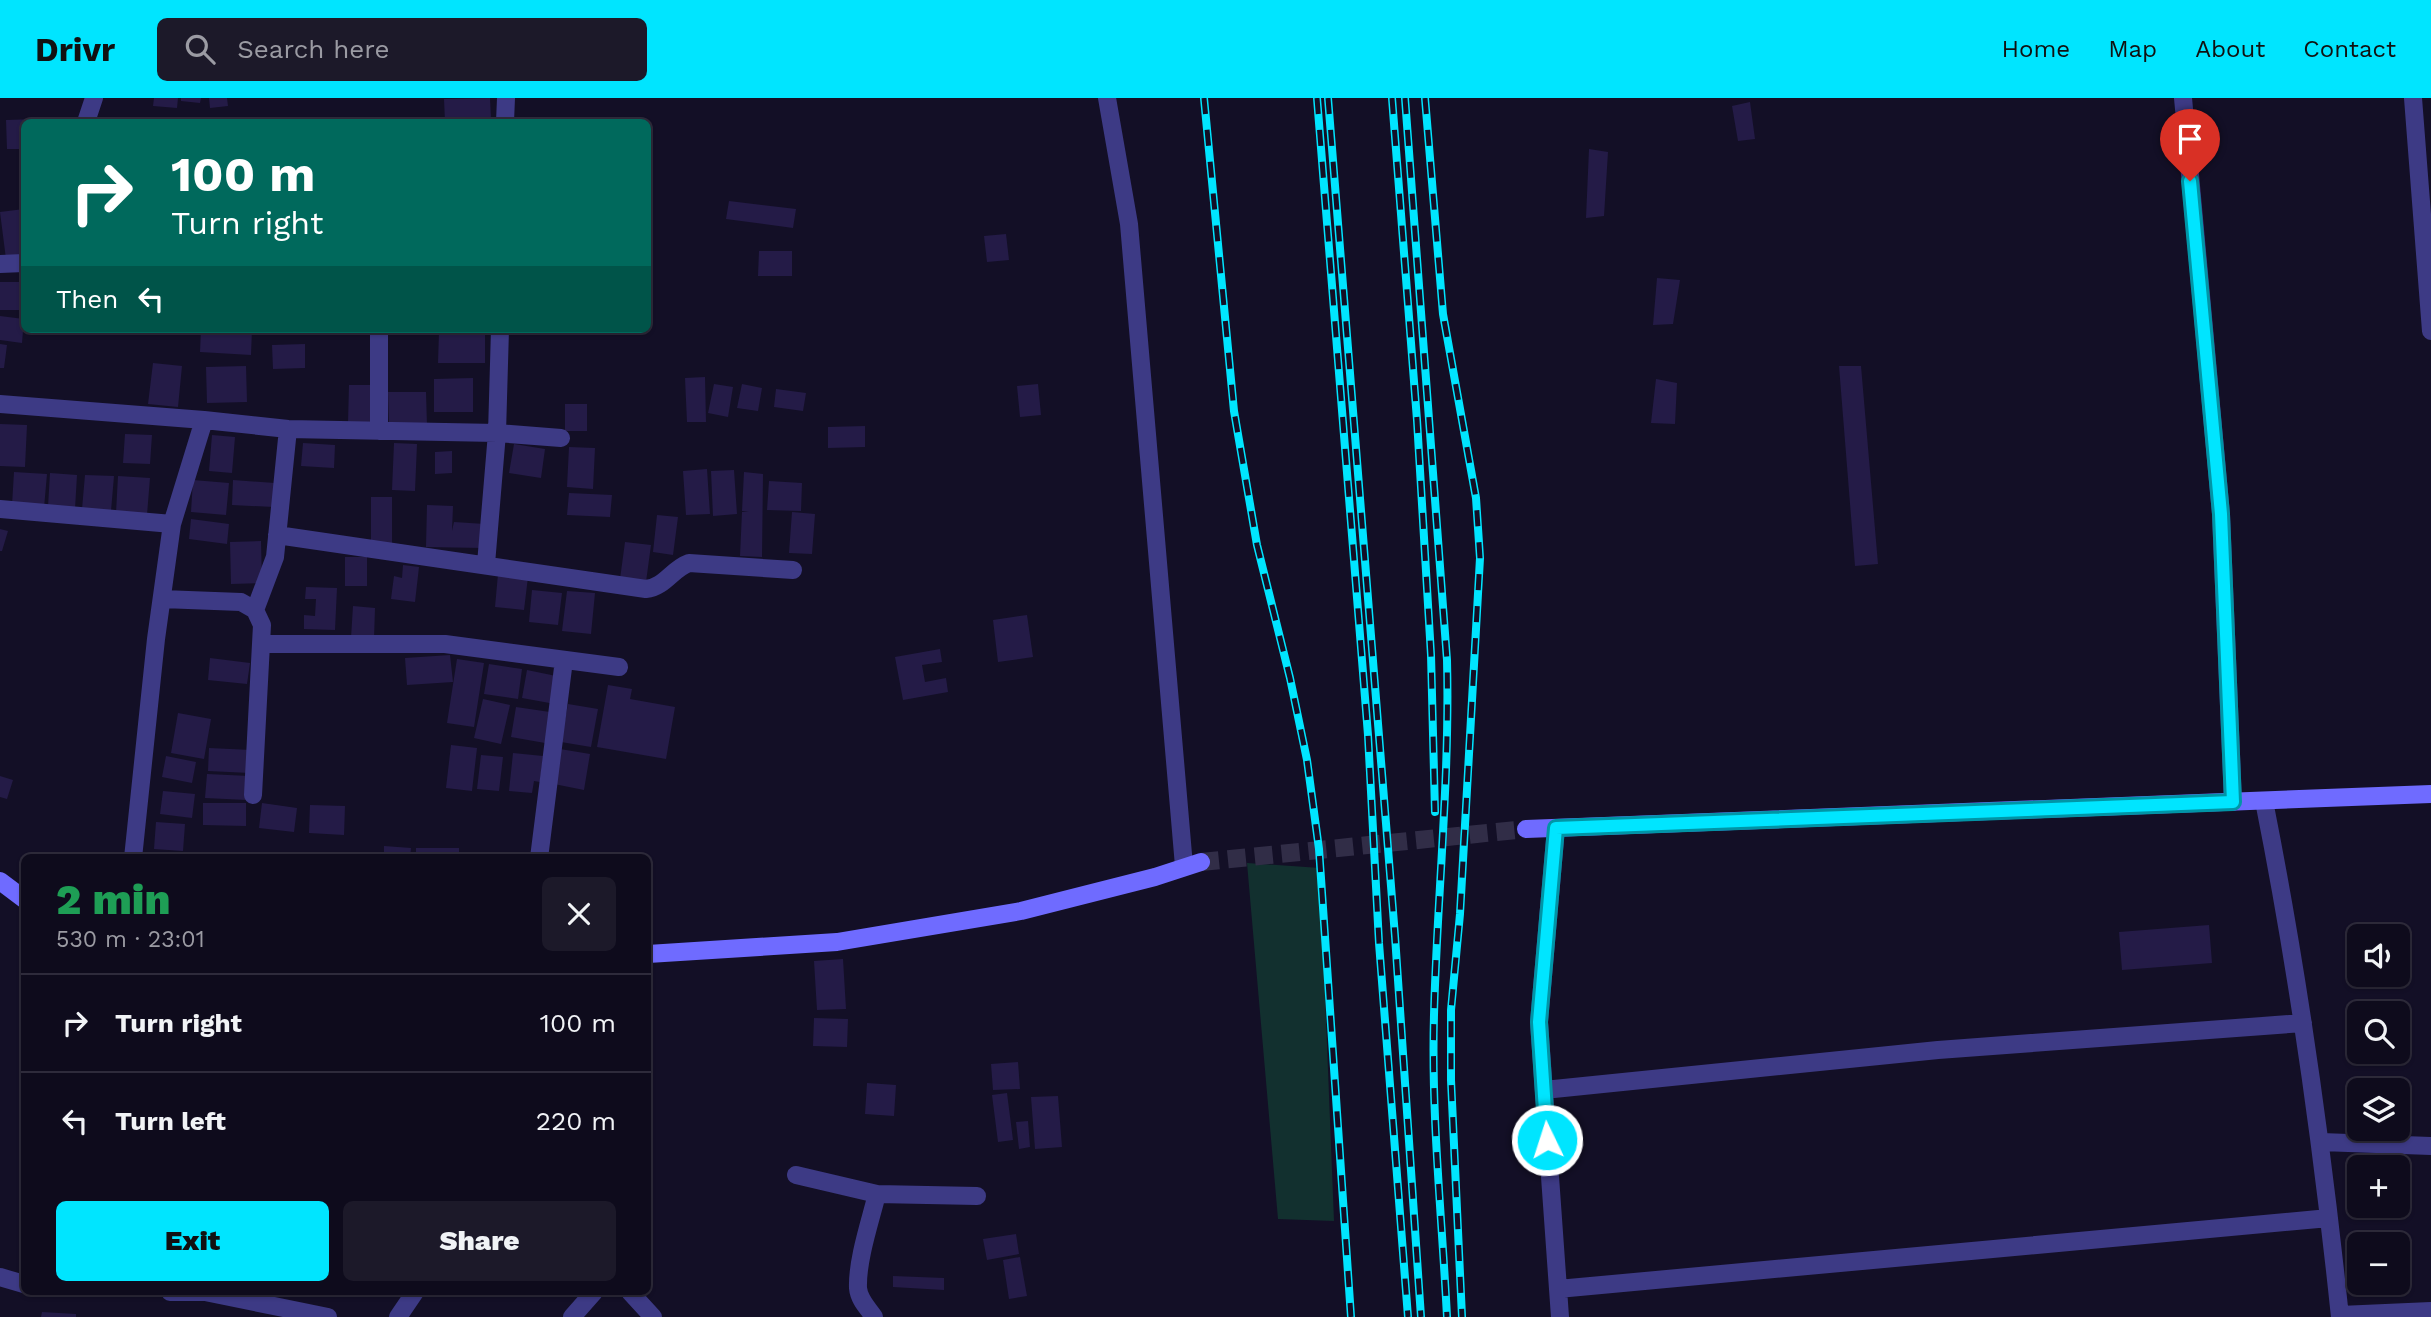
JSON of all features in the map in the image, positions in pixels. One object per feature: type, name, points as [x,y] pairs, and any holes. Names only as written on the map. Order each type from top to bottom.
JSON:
[{"type":"street","points":[[87,119],[94,98]]},
{"type":"street","points":[[505,119],[506,98]]},
{"type":"street","points":[[651,954],[837,942],[995,916],[1155,877],[1193,864],[1129,224],[1107,98]]},
{"type":"street","points":[[2183,98],[2221,514],[2233,802]]},
{"type":"street","points":[[2413,98],[2431,331]]},
{"type":"street","points":[[0,264],[21,263]]},
{"type":"street","points":[[379,333],[379,431]]},
{"type":"street","points":[[486,564],[497,433],[500,333]]},
{"type":"street","points":[[0,404],[288,429],[497,433],[561,438]]},
{"type":"street","points":[[133,854],[172,524],[204,420]]},
{"type":"street","points":[[255,610],[275,557],[288,429]]},
{"type":"street","points":[[0,509],[172,524]]},
{"type":"street","points":[[277,535],[646,589],[656,588],[680,567],[689,564],[793,569]]},
{"type":"street","points":[[162,599],[241,602],[255,610],[262,625],[253,794]]},
{"type":"street","points":[[261,644],[444,644],[619,667]]},
{"type":"street","points":[[540,854],[564,660]]},
{"type":"street","points":[[1527,830],[2431,794]]},
{"type":"street","points":[[2264,801],[2283,898],[2321,1142],[2340,1316],[2431,1311]]},
{"type":"street","points":[[1556,828],[1539,1022],[1560,1317]]},
{"type":"street","points":[[0,881],[21,897]]},
{"type":"street","points":[[1544,1090],[1938,1050],[2303,1023]]},
{"type":"street","points":[[2321,1142],[2431,1146]]},
{"type":"street","points":[[796,1175],[877,1194],[978,1196]]},
{"type":"street","points":[[874,1317],[862,1301],[858,1289],[861,1262],[877,1194]]},
{"type":"street","points":[[1558,1289],[2329,1219]]},
{"type":"street","points":[[0,1277],[21,1283]]},
{"type":"street","points":[[212,1295],[247,1309],[328,1317]]},
{"type":"street","points":[[398,1317],[413,1295]]},
{"type":"street","points":[[572,1317],[591,1295]]},
{"type":"street","points":[[633,1295],[653,1317]]},
{"type":"green space","points":[[1247,863],[1320,868],[1334,1221],[1278,1219]]},
{"type":"building","points":[[154,98],[178,98],[177,108],[153,106]]},
{"type":"building","points":[[181,98],[201,98],[200,103],[181,101]]},
{"type":"building","points":[[209,98],[227,98],[228,106],[210,108]]},
{"type":"building","points":[[490,98],[491,119],[445,119],[444,99]]},
{"type":"building","points":[[1750,102],[1755,139],[1738,141],[1732,106]]},
{"type":"building","points":[[6,120],[21,120],[21,149],[7,149]]},
{"type":"building","points":[[1589,149],[1608,152],[1604,216],[1586,218]]},
{"type":"building","points":[[729,201],[796,209],[793,228],[726,219]]},
{"type":"building","points":[[21,209],[21,256],[6,259],[0,212]]},
{"type":"building","points":[[1006,234],[1009,260],[987,262],[984,236]]},
{"type":"building","points":[[759,251],[792,251],[792,276],[758,276]]},
{"type":"building","points":[[1657,278],[1680,280],[1673,324],[1653,325]]},
{"type":"building","points":[[0,282],[21,282],[21,310],[0,310]]},
{"type":"building","points":[[0,316],[21,319],[22,343],[0,340]]},
{"type":"building","points":[[201,333],[252,333],[251,355],[200,352]]},
{"type":"building","points":[[439,333],[485,333],[485,363],[438,363]]},
{"type":"building","points":[[0,344],[7,345],[4,368],[0,368]]},
{"type":"building","points":[[305,344],[305,368],[273,369],[272,345]]},
{"type":"building","points":[[153,363],[182,366],[178,407],[148,404]]},
{"type":"building","points":[[246,366],[247,402],[207,403],[206,367]]},
{"type":"building","points":[[1839,366],[1861,366],[1878,564],[1855,566]]},
{"type":"building","points":[[705,377],[706,422],[687,422],[685,378]]},
{"type":"building","points":[[473,378],[473,412],[434,412],[434,379]]},
{"type":"building","points":[[1656,379],[1677,383],[1675,424],[1651,423]]},
{"type":"building","points":[[714,384],[733,387],[728,417],[708,413]]},
{"type":"building","points":[[742,384],[762,388],[758,411],[737,408]]},
{"type":"building","points":[[1038,384],[1041,415],[1020,417],[1017,386]]},
{"type":"building","points":[[349,385],[374,385],[373,423],[348,423]]},
{"type":"building","points":[[776,389],[806,393],[803,411],[774,407]]},
{"type":"building","points":[[388,392],[426,392],[427,426],[389,427]]},
{"type":"building","points":[[565,404],[587,404],[587,431],[565,431]]},
{"type":"building","points":[[0,424],[27,425],[25,467],[0,466]]},
{"type":"building","points":[[865,426],[865,447],[828,448],[828,427]]},
{"type":"building","points":[[125,434],[152,435],[150,464],[123,463]]},
{"type":"building","points":[[212,435],[235,437],[232,473],[209,471]]},
{"type":"building","points":[[303,443],[335,445],[334,468],[301,466]]},
{"type":"building","points":[[394,443],[417,444],[415,491],[392,490]]},
{"type":"building","points":[[514,444],[545,449],[541,478],[509,473]]},
{"type":"building","points":[[569,447],[595,448],[593,489],[567,487]]},
{"type":"building","points":[[452,451],[452,473],[435,474],[435,452]]},
{"type":"building","points":[[707,469],[710,514],[686,515],[683,471]]},
{"type":"building","points":[[734,470],[737,514],[713,516],[711,471]]},
{"type":"building","points":[[14,472],[47,474],[44,508],[12,505]]},
{"type":"building","points":[[744,472],[763,474],[762,557],[740,556],[742,512],[749,512],[742,511]]},
{"type":"building","points":[[50,473],[77,475],[75,509],[48,507]]},
{"type":"building","points":[[85,475],[114,476],[111,511],[82,509]]},
{"type":"building","points":[[118,476],[150,478],[147,515],[116,513]]},
{"type":"building","points":[[193,480],[229,483],[226,515],[191,512]]},
{"type":"building","points":[[233,480],[275,483],[274,507],[232,505]]},
{"type":"building","points":[[769,481],[802,483],[801,511],[767,510]]},
{"type":"building","points":[[569,493],[612,495],[610,517],[567,515]]},
{"type":"building","points":[[371,497],[392,497],[392,547],[371,547]]},
{"type":"building","points":[[427,505],[453,506],[452,531],[454,522],[485,524],[483,548],[426,547]]},
{"type":"building","points":[[792,512],[815,514],[812,554],[789,553]]},
{"type":"building","points":[[657,515],[678,517],[673,555],[653,552]]},
{"type":"building","points":[[191,519],[229,524],[227,544],[189,539]]},
{"type":"building","points":[[0,529],[8,531],[2,551],[0,551]]},
{"type":"building","points":[[261,541],[262,583],[231,584],[230,542]]},
{"type":"building","points":[[625,542],[651,545],[646,582],[620,579]]},
{"type":"building","points":[[345,557],[367,557],[367,586],[345,586]]},
{"type":"building","points":[[403,565],[419,567],[415,602],[391,599],[394,576],[402,578]]},
{"type":"building","points":[[498,574],[528,577],[524,610],[495,607]]},
{"type":"building","points":[[306,587],[337,588],[335,630],[304,629],[304,615],[315,616],[316,599],[305,599]]},
{"type":"building","points":[[532,590],[562,593],[558,625],[529,622]]},
{"type":"building","points":[[567,591],[595,593],[591,634],[562,631]]},
{"type":"building","points":[[353,606],[375,608],[374,639],[351,638]]},
{"type":"building","points":[[1027,615],[1033,657],[998,662],[993,620]]},
{"type":"building","points":[[940,649],[942,662],[922,665],[925,682],[946,678],[948,692],[903,700],[895,657]]},
{"type":"building","points":[[450,655],[453,682],[407,685],[405,658]]},
{"type":"building","points":[[210,658],[250,663],[247,684],[208,680]]},
{"type":"building","points":[[457,659],[484,663],[474,727],[447,723]]},
{"type":"building","points":[[489,664],[522,669],[518,699],[484,694]]},
{"type":"building","points":[[527,670],[561,677],[555,704],[522,698]]},
{"type":"building","points":[[608,685],[632,689],[630,699],[675,707],[666,759],[597,747]]},
{"type":"building","points":[[483,699],[510,705],[501,744],[474,738]]},
{"type":"building","points":[[568,704],[598,709],[591,747],[561,742]]},
{"type":"building","points":[[516,707],[550,712],[545,743],[511,737]]},
{"type":"building","points":[[178,713],[211,719],[204,759],[171,753]]},
{"type":"building","points":[[451,745],[477,748],[472,791],[446,788]]},
{"type":"building","points":[[209,748],[251,750],[250,773],[208,771]]},
{"type":"building","points":[[560,749],[590,754],[584,790],[554,784]]},
{"type":"building","points":[[513,753],[543,756],[540,782],[534,781],[532,793],[509,791]]},
{"type":"building","points":[[481,755],[503,757],[499,791],[477,789]]},
{"type":"building","points":[[166,756],[196,762],[192,783],[162,777]]},
{"type":"building","points":[[207,774],[249,776],[247,800],[205,798]]},
{"type":"building","points":[[0,776],[13,780],[7,799],[0,797]]},
{"type":"building","points":[[163,791],[195,794],[192,818],[160,814]]},
{"type":"building","points":[[203,803],[246,803],[246,826],[203,825]]},
{"type":"building","points":[[262,803],[297,808],[294,832],[259,828]]},
{"type":"building","points":[[310,805],[345,806],[344,835],[309,833]]},
{"type":"building","points":[[156,822],[185,824],[183,851],[154,849]]},
{"type":"building","points":[[384,846],[411,848],[410,854],[384,854]]},
{"type":"building","points":[[416,848],[459,848],[459,854],[416,854]]},
{"type":"building","points":[[2209,925],[2212,963],[2122,970],[2119,932]]},
{"type":"building","points":[[843,959],[846,1009],[817,1010],[814,961]]},
{"type":"building","points":[[814,1018],[848,1019],[847,1047],[813,1046]]},
{"type":"building","points":[[1018,1062],[1020,1089],[993,1090],[991,1064]]},
{"type":"building","points":[[867,1083],[896,1085],[894,1116],[865,1114]]},
{"type":"building","points":[[1007,1093],[1013,1140],[998,1142],[992,1095]]},
{"type":"building","points":[[1058,1096],[1062,1147],[1035,1149],[1031,1097]]},
{"type":"building","points":[[1028,1121],[1030,1147],[1019,1149],[1016,1122]]},
{"type":"building","points":[[1016,1234],[1019,1254],[987,1260],[983,1239]]},
{"type":"building","points":[[1020,1257],[1027,1296],[1009,1299],[1003,1260]]},
{"type":"building","points":[[893,1276],[944,1278],[944,1290],[893,1287]]},
{"type":"building","points":[[42,1312],[76,1314],[76,1317],[41,1317]]},
{"type":"tunnel","points":[[1201,862],[1526,829]]},
{"type":"railway","points":[[1204,98],[1234,411],[1257,545],[1307,760],[1319,849],[1351,1317]]},
{"type":"railway","points":[[1317,98],[1368,735],[1379,943],[1408,1317]]},
{"type":"railway","points":[[1328,98],[1395,936],[1421,1317]]},
{"type":"railway","points":[[1392,98],[1417,420],[1431,655],[1435,812]]},
{"type":"railway","points":[[1405,98],[1447,660],[1447,749],[1433,1053],[1447,1317]]},
{"type":"railway","points":[[1425,98],[1443,314],[1476,498],[1480,558],[1460,914],[1451,1010],[1451,1080],[1462,1317]]},
{"type":"route","points":[[1547,1140],[1539,1022],[1556,828],[2233,802],[2221,514],[2190,181]]}]
